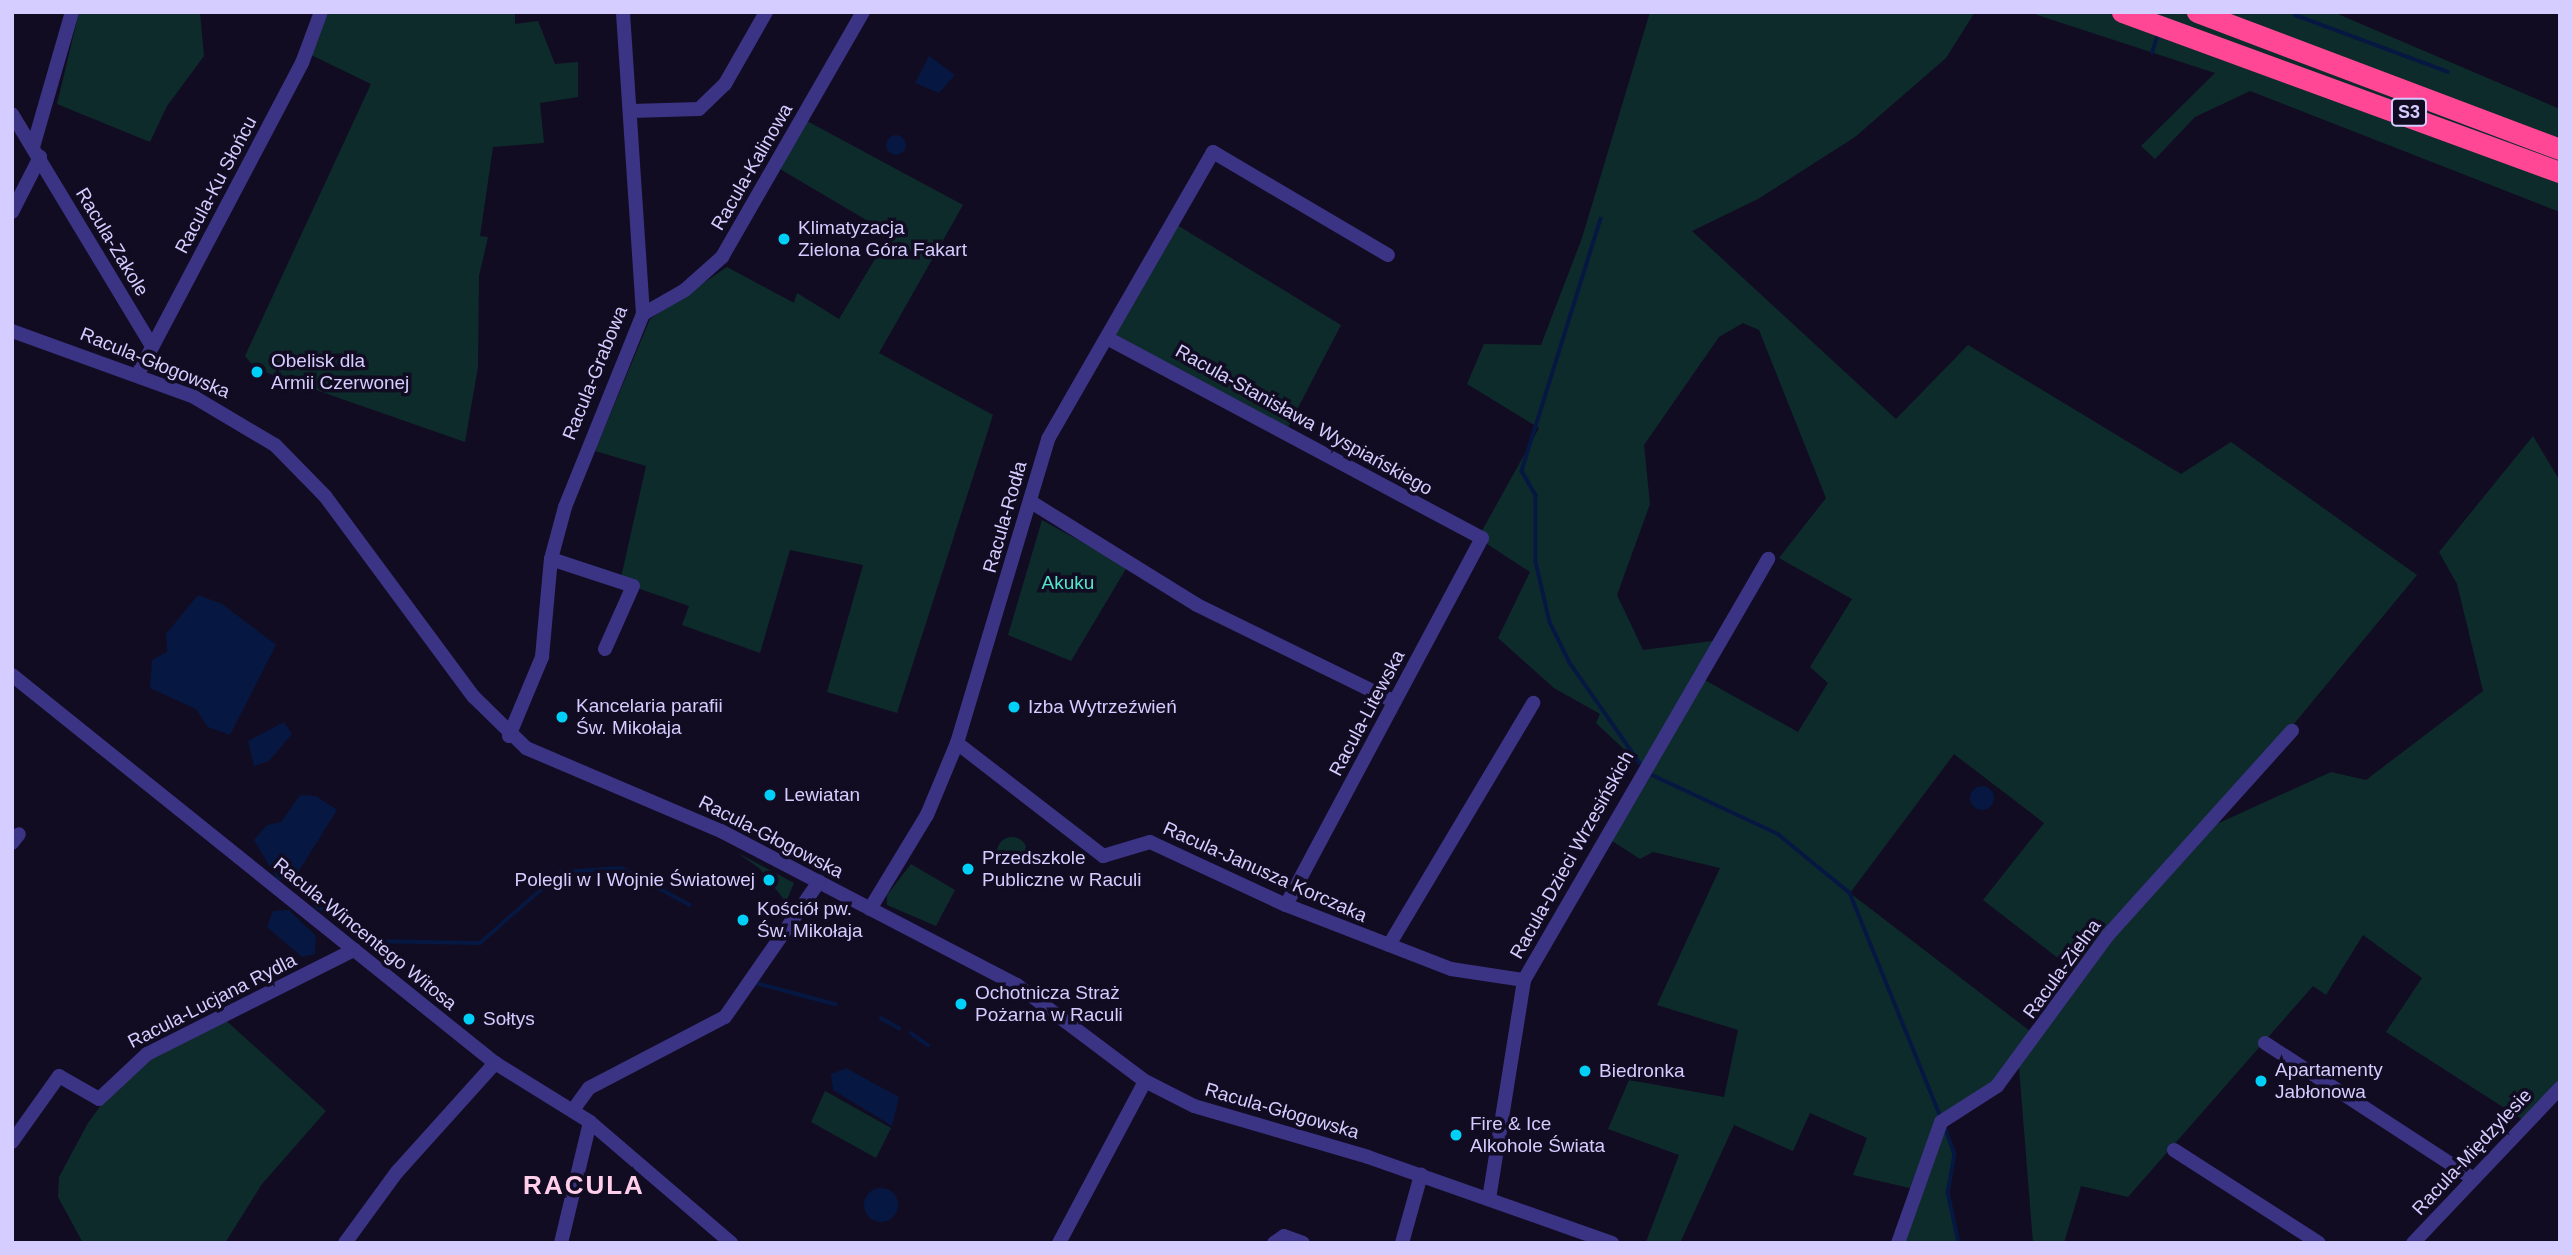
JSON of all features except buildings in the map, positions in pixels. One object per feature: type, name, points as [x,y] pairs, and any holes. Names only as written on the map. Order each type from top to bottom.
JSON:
[{"type":"highway","name":"S3","points":[[2122,12],[2236,49],[2560,172]]},
{"type":"highway","name":"S3","points":[[2197,12],[2264,35],[2560,149]]},
{"type":"street","points":[[12,212],[36,152],[72,12]]},
{"type":"street","name":"Racula-Ku Słońcu","points":[[138,374],[296,74],[321,12]]},
{"type":"street","name":"Racula-Grabowa","points":[[509,736],[542,657],[551,559],[581,457],[643,314],[623,12]]},
{"type":"street","points":[[631,111],[699,109],[725,84],[766,12]]},
{"type":"street","name":"Racula-Kalinowa","points":[[643,314],[685,290],[722,257],[863,12]]},
{"type":"street","name":"Racula-Zakole","points":[[12,114],[152,346]]},
{"type":"street","name":"Racula-Rodła","points":[[870,909],[927,815],[957,743],[1048,439],[1213,152],[1388,255]]},
{"type":"street","name":"Racula-Głogowska","points":[[12,331],[138,374],[235,417],[293,461],[509,736],[544,758],[671,808],[1032,993],[1145,1081],[1222,1116],[1421,1175],[1612,1243]]},
{"type":"street","name":"Racula-Stanisława Wyspiańskiego","points":[[1107,338],[1482,538]]},
{"type":"street","points":[[1031,502],[1197,605],[1395,702]]},
{"type":"street","name":"Racula-Litewska","points":[[1286,905],[1482,538]]},
{"type":"street","points":[[551,559],[633,586],[605,649]]},
{"type":"street","name":"Racula-Dzieci Wrzesińskich","points":[[1489,1199],[1524,980],[1768,559]]},
{"type":"street","name":"Racula-Wincentego Witosa","points":[[12,675],[495,1063],[590,1122],[731,1243]]},
{"type":"street","points":[[1389,945],[1533,703]]},
{"type":"street","name":"Racula-Zielna","points":[[1898,1243],[1944,1120],[1997,1086],[2108,935],[2291,731]]},
{"type":"street","name":"Racula-Janusza Korczaka","points":[[957,743],[1103,856],[1150,842],[1286,905],[1451,969],[1524,980]]},
{"type":"street","points":[[573,1110],[589,1088],[725,1017],[819,882]]},
{"type":"street","name":"Racula-Lucjana Rydla","points":[[12,1142],[59,1076],[99,1099],[147,1054],[354,950]]},
{"type":"street","points":[[2265,1043],[2474,1179]]},
{"type":"street","points":[[345,1243],[397,1172],[495,1063]]},
{"type":"street","points":[[1059,1243],[1145,1081]]},
{"type":"street","name":"Racula-Międzylesie","points":[[2413,1243],[2560,1088]]},
{"type":"street","points":[[561,1243],[590,1122]]},
{"type":"street","points":[[2174,1150],[2319,1243]]},
{"type":"street","points":[[1402,1243],[1421,1175]]},
{"type":"street","points":[[1274,1243],[1284,1236],[1303,1243]]},
{"type":"green space","points":[[79,12],[200,12],[204,56],[167,106],[150,142],[57,104]]},
{"type":"green space","points":[[315,12],[515,12],[515,24],[538,21],[555,64],[578,62],[578,97],[540,103],[544,143],[493,147],[480,236],[488,237],[479,276],[478,367],[465,442],[256,369],[245,356],[371,84],[305,52]]},
{"type":"green space","points":[[1650,12],[1975,12],[1946,58],[1855,137],[1758,199],[1692,231],[1896,419],[1968,345],[2181,474],[2231,442],[2417,575],[2208,828],[2331,772],[2366,780],[2483,691],[2457,584],[2439,552],[2533,436],[2560,481],[2560,1096],[2531,1125],[2386,1032],[2422,978],[2363,935],[2326,995],[2313,986],[2128,1197],[2081,1186],[2064,1243],[2033,1243],[2019,1067],[1943,1122],[1955,1154],[1948,1192],[1959,1243],[1905,1243],[1923,1191],[1853,1175],[1867,1138],[1810,1113],[1793,1151],[1734,1125],[1680,1243],[1646,1242],[1679,1155],[1608,1129],[1629,1080],[1724,1097],[1738,1030],[1657,1005],[1720,868],[1653,852],[1640,859],[1609,839],[1644,768],[1596,723],[1600,714],[1554,688],[1498,638],[1530,572],[1478,538],[1539,428],[1467,384],[1484,344],[1541,345],[1582,238]],"holes":[[[1743,323],[1759,330],[1826,498],[1779,558],[1852,599],[1810,667],[1828,683],[1798,732],[1701,678],[1720,640],[1643,650],[1617,595],[1650,504],[1644,445],[1719,337]],[[1954,754],[2044,823],[1983,900],[2081,976],[2039,1038],[1850,893]]]},
{"type":"green space","points":[[2028,12],[2333,12],[2560,109],[2560,212],[2250,91],[2195,117],[2155,159],[2141,146],[2215,73]]},
{"type":"green space","points":[[807,121],[963,205],[879,353],[993,415],[897,713],[827,692],[863,565],[790,550],[760,653],[682,625],[689,606],[620,582],[646,466],[595,451],[650,319],[727,267],[794,303],[797,293],[839,319],[890,234],[780,169]]},
{"type":"green space","points":[[1177,225],[1341,325],[1287,429],[1117,340],[1114,331]]},
{"type":"green space","name":"Akuku","points":[[1042,520],[1127,567],[1071,661],[1008,635]]},
{"type":"green space","points":[[1012,837],[1018,838],[1026,846],[1026,858],[1018,866],[1012,867],[1006,866],[998,858],[997,852],[998,846],[1006,838]]},
{"type":"green space","points":[[738,853],[794,883],[786,902],[759,868]]},
{"type":"green space","points":[[911,864],[955,890],[936,926],[887,905],[887,895]]},
{"type":"green space","points":[[221,1016],[326,1111],[262,1184],[225,1243],[83,1243],[58,1197],[59,1177],[88,1123],[136,1057]]},
{"type":"green space","points":[[825,1091],[891,1128],[876,1158],[811,1122]]},
{"type":"water","points":[[929,56],[955,75],[939,93],[915,83]]},
{"type":"water","points":[[892,135],[900,135],[906,145],[900,155],[892,155],[886,149],[886,141]]},
{"type":"water","points":[[198,595],[222,604],[276,645],[230,735],[208,727],[196,709],[150,688],[152,660],[167,652],[166,634]]},
{"type":"water","points":[[284,722],[292,734],[269,761],[254,766],[248,741]]},
{"type":"water","points":[[1982,786],[1991,789],[1994,798],[1991,807],[1982,810],[1973,807],[1970,798],[1973,789]]},
{"type":"water","points":[[300,795],[316,796],[337,810],[297,874],[278,880],[254,840],[267,825],[281,822]]},
{"type":"water","points":[[289,910],[316,936],[315,954],[302,957],[267,927],[273,911]]},
{"type":"water","points":[[846,1068],[899,1097],[892,1126],[833,1090],[831,1074]]},
{"type":"water","points":[[881,1188],[893,1193],[898,1205],[893,1217],[881,1222],[869,1217],[864,1205],[869,1193]]},
{"type":"waterway","points":[[2295,15],[2448,72]]},
{"type":"waterway","points":[[2152,53],[2158,34]]},
{"type":"waterway","points":[[1601,219],[1522,471],[1536,495],[1536,562],[1550,622],[1570,663],[1640,763]]},
{"type":"waterway","points":[[1648,773],[1778,834],[1850,893],[1941,1117]]},
{"type":"waterway","points":[[297,874],[317,906],[371,941],[480,943],[561,872],[622,868],[690,905]]},
{"type":"waterway","points":[[756,983],[835,1004]]},
{"type":"waterway","points":[[881,1018],[899,1028]]},
{"type":"waterway","points":[[911,1033],[928,1045]]},
{"type":"waterway","points":[[1945,1127],[1955,1154],[1948,1192],[1959,1243]]},
{"type":"place","name":"Klimatyzacja Zielona Góra Fakart","points":[[784,239]]},
{"type":"place","name":"Obelisk dla Armii Czerwonej","points":[[257,372]]},
{"type":"place","name":"Izba Wytrzeźwień","points":[[1014,707]]},
{"type":"place","name":"Kancelaria parafii Św. Mikołaja","points":[[562,717]]},
{"type":"place","name":"Lewiatan","points":[[770,795]]},
{"type":"place","name":"Przedszkole Publiczne w Raculi","points":[[968,869]]},
{"type":"place","name":"Polegli w I Wojnie Światowej","points":[[769,880]]},
{"type":"place","name":"Kościół pw. Św. Mikołaja","points":[[743,920]]},
{"type":"place","name":"Ochotnicza Straż Pożarna w Raculi","points":[[961,1004]]},
{"type":"place","name":"Sołtys","points":[[469,1019]]},
{"type":"place","name":"Biedronka","points":[[1585,1071]]},
{"type":"place","name":"Apartamenty Jabłonowa","points":[[2261,1081]]},
{"type":"place","name":"Fire & Ice Alkohole Świata","points":[[1456,1135]]},
{"type":"district","name":"RACULA","points":[[584,1186]]}]
